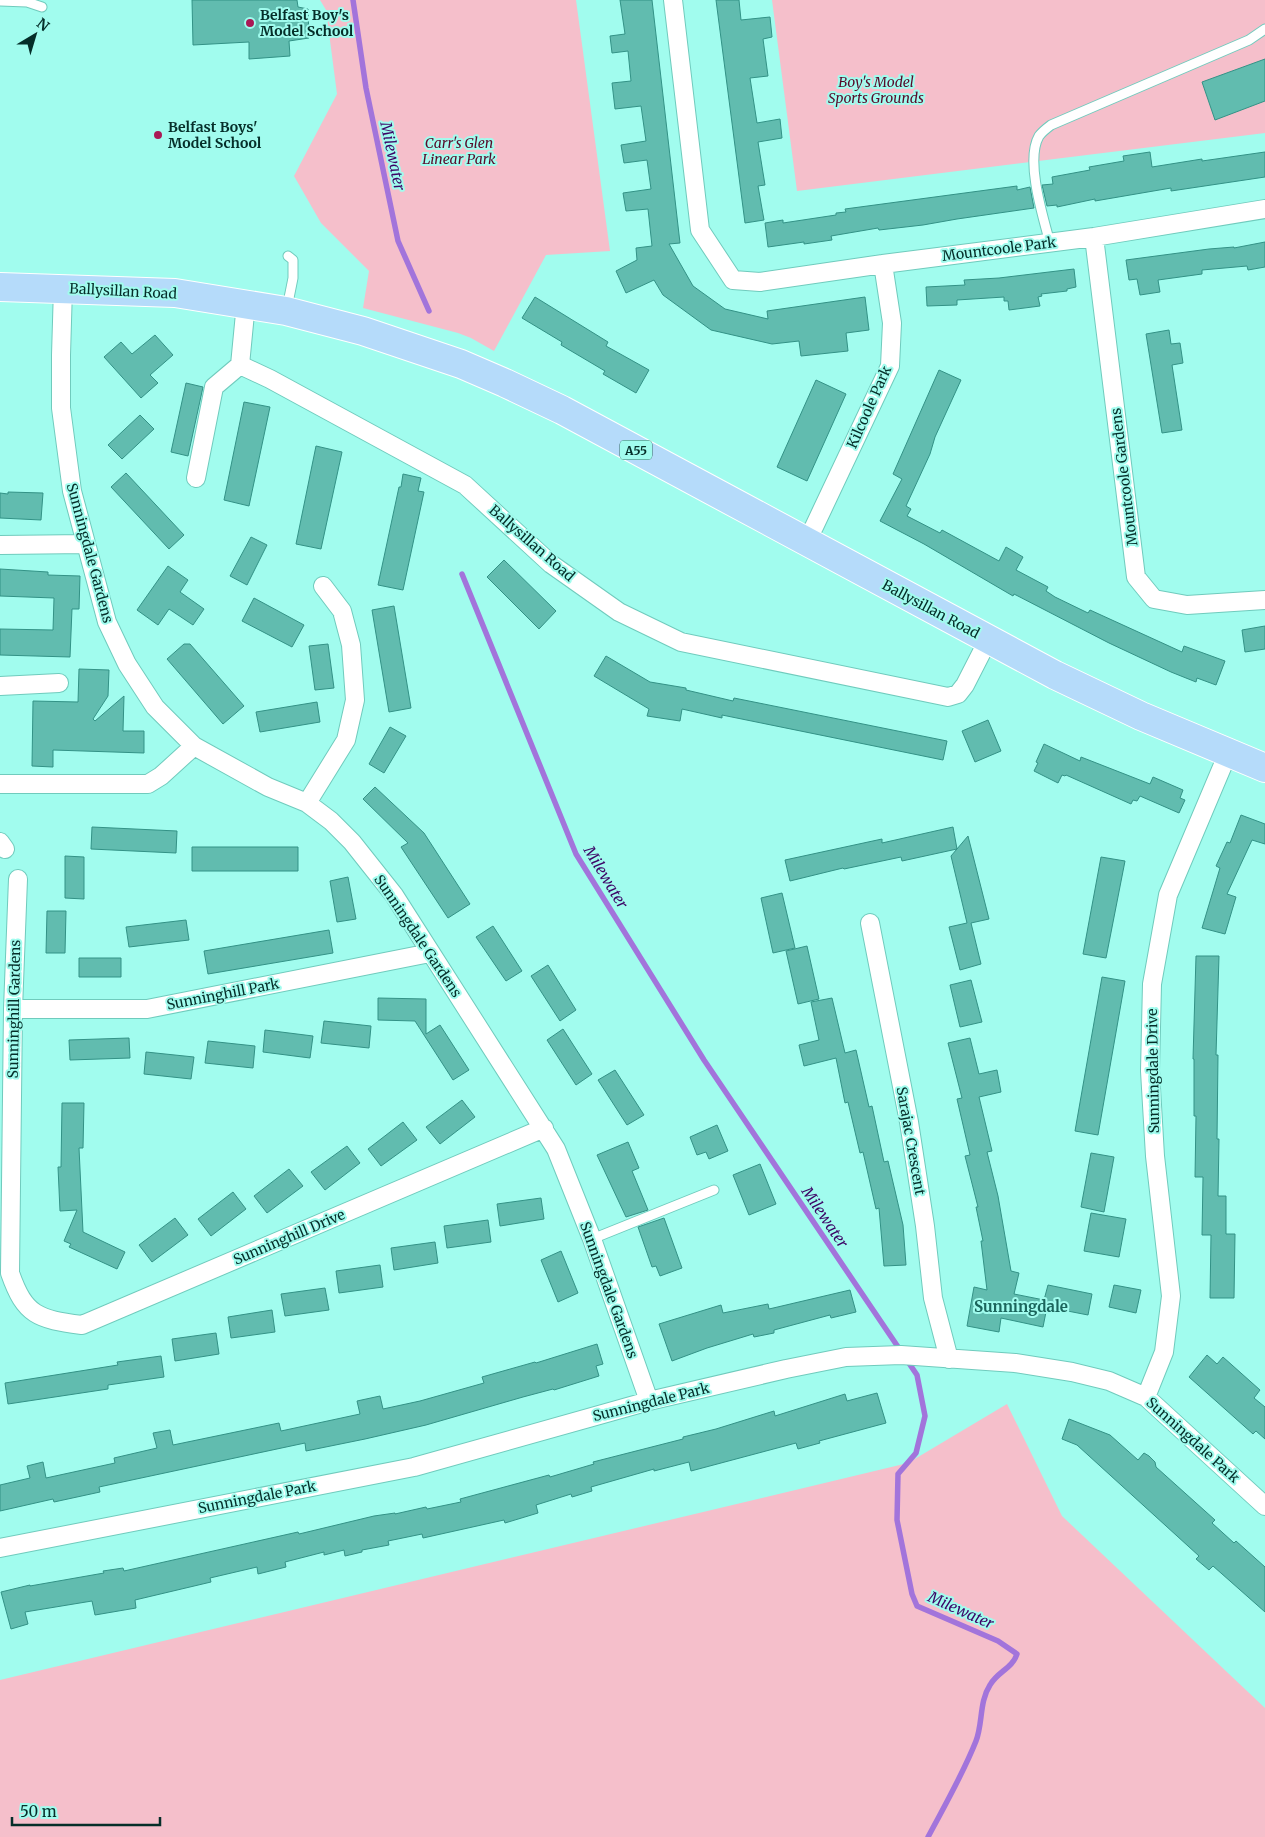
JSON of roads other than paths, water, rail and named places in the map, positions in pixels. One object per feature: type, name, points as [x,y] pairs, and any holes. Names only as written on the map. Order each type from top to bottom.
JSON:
[{"type":"highway","name":"Ballysillan Road","points":[[0,287],[175,292],[246,303],[286,311],[363,331],[460,364],[506,382],[562,410],[1055,675],[1132,712],[1265,768]]},
{"type":"street","name":"Mountcoole Park","points":[[673,0],[700,230],[733,280],[760,282],[1094,237],[1265,209]]},
{"type":"street","name":"Mountcoole Gardens","points":[[1094,237],[1136,577],[1154,599],[1187,605],[1265,600]]},
{"type":"street","name":"Kilcoole Park","points":[[804,541],[814,527],[890,366],[892,323],[883,264]]},
{"type":"street","name":"Sunningdale Gardens","points":[[64,288],[60,355],[61,408],[72,491],[107,622],[127,664],[155,707],[194,746],[268,787],[307,803],[331,821],[352,842],[394,896],[556,1149],[592,1239],[649,1401]]},
{"type":"street","points":[[196,478],[214,387],[240,365],[246,303]]},
{"type":"street","name":"Ballysillan Road","points":[[240,365],[270,378],[465,485],[551,564],[619,612],[681,642],[948,697],[958,694],[965,685],[988,640]]},
{"type":"street","points":[[0,544],[86,544]]},
{"type":"street","points":[[307,803],[346,740],[355,700],[351,645],[342,611],[323,586]]},
{"type":"street","points":[[0,686],[58,683]]},
{"type":"street","points":[[0,784],[148,784],[162,776],[194,746]]},
{"type":"street","name":"Sunningdale Drive","points":[[1146,1397],[1164,1352],[1171,1296],[1155,1156],[1150,1071],[1152,984],[1168,895],[1228,753]]},
{"type":"street","name":"Sunninghill Gardens","points":[[18,879],[13,1009],[10,1273],[18,1295],[32,1313]]},
{"type":"street","name":"Sarajac Crescent","points":[[870,923],[909,1122],[925,1226],[933,1298],[949,1359]]},
{"type":"street","name":"Sunninghill Park","points":[[13,1009],[147,1009],[430,953]]},
{"type":"street","name":"Sunninghill Drive","points":[[32,1313],[58,1322],[82,1325],[544,1128]]},
{"type":"street","name":"Sunningdale Park","points":[[0,1548],[414,1467],[649,1401],[846,1357],[910,1356],[1015,1363],[1072,1372],[1109,1381],[1146,1397],[1265,1506]]},
{"type":"lane","points":[[0,1],[27,2],[42,7]]},
{"type":"lane","points":[[1050,243],[1038,195],[1034,161],[1040,135],[1051,125],[1249,40],[1265,29]]},
{"type":"lane","points":[[286,311],[294,269],[293,260],[288,256]]},
{"type":"lane","points":[[592,1239],[714,1190]]},
{"type":"waterway","name":"Milewater","points":[[353,0],[366,88],[398,241],[429,311]]},
{"type":"waterway","name":"Milewater","points":[[462,574],[576,854],[704,1060],[917,1375],[925,1416],[916,1453],[898,1474],[897,1520],[912,1594],[917,1606],[998,1641],[1017,1654],[1012,1663],[993,1680],[984,1698],[976,1741],[960,1777],[928,1837]]},
{"type":"place","name":"Belfast Boy's Model School","points":[[250,23]]},
{"type":"place","name":"Belfast Boys' Model School","points":[[158,135]]},
{"type":"district","name":"Sunningdale","points":[[1021,1306]]},
{"type":"park label","name":"Boy's Model Sports Grounds","points":[[876,90]]},
{"type":"park label","name":"Carr's Glen Linear Park","points":[[459,152]]}]
